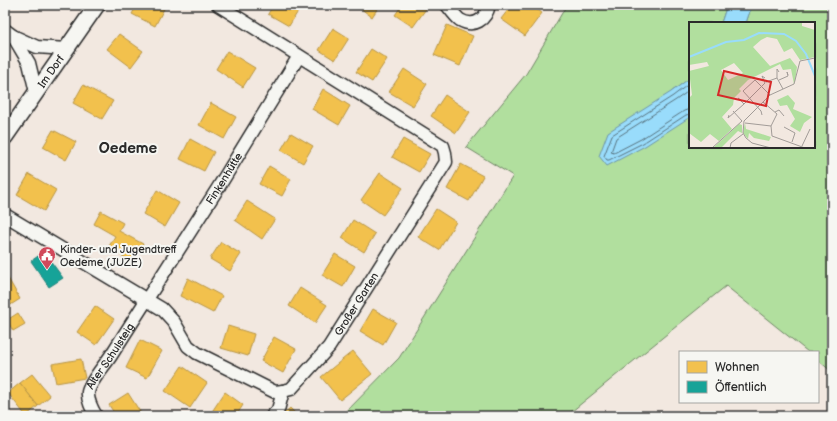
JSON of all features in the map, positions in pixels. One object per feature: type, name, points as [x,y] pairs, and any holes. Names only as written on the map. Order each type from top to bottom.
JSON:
[{"type":"street","name":"Im Dorf","points":[[5,137],[97,5]]},
{"type":"street","name":"Großer Garten","points":[[218,5],[443,146],[446,153],[446,162],[329,347],[291,389],[283,391]]},
{"type":"street","points":[[447,5],[459,19],[467,23],[476,22],[483,19],[488,12],[489,5]]},
{"type":"street","points":[[9,33],[37,48],[66,50]]},
{"type":"street","points":[[9,33],[29,63],[36,92]]},
{"type":"street","name":"Finkenhütte","points":[[146,300],[218,188],[299,56]]},
{"type":"street","points":[[5,215],[162,309],[174,322],[188,346],[197,353],[275,392],[283,391],[278,410],[272,416]]},
{"type":"street","name":"Alter Schulsteig","points":[[96,416],[92,409],[88,392],[91,384],[146,300]]},
{"type":"green space","points":[[564,5],[727,5],[721,22],[689,22],[689,79],[671,92],[689,118],[689,148],[815,148],[815,22],[746,22],[752,5],[832,5],[832,372],[819,361],[819,351],[807,351],[726,286],[566,416],[342,416],[399,358],[513,176],[466,147],[526,74],[565,8]]},
{"type":"water","points":[[727,5],[752,5],[746,22],[721,22]]},
{"type":"water","points":[[689,79],[689,118],[645,146],[607,166],[599,156],[608,132]]},
{"type":"building: Wohnen","points":[[137,5],[166,5],[155,26],[132,14]]},
{"type":"building: Wohnen","points":[[273,5],[302,5],[289,26],[268,14]]},
{"type":"building: Wohnen","points":[[356,5],[380,5],[372,17]]},
{"type":"building: Wohnen","points":[[402,5],[428,6],[413,27],[395,15]]},
{"type":"building: Wohnen","points":[[512,5],[531,5],[542,13],[525,36],[501,19]]},
{"type":"building: Wohnen","points":[[447,25],[473,36],[460,66],[434,55]]},
{"type":"building: Wohnen","points":[[333,28],[349,38],[335,60],[319,50]]},
{"type":"building: Wohnen","points":[[119,34],[143,51],[131,67],[107,49]]},
{"type":"building: Wohnen","points":[[371,49],[387,59],[372,82],[356,72]]},
{"type":"building: Wohnen","points":[[227,51],[255,68],[243,87],[216,69]]},
{"type":"building: Wohnen","points":[[404,69],[427,84],[413,106],[389,92]]},
{"type":"building: Wohnen","points":[[83,85],[113,101],[102,119],[73,103]]},
{"type":"building: Wohnen","points":[[323,89],[350,106],[339,125],[312,109]]},
{"type":"building: Wohnen","points":[[445,95],[470,112],[456,133],[431,116]]},
{"type":"building: Wohnen","points":[[211,103],[236,117],[224,139],[199,125]]},
{"type":"building: Wohnen","points":[[53,130],[76,142],[66,160],[43,147]]},
{"type":"building: Wohnen","points":[[291,133],[313,146],[303,163],[281,150]]},
{"type":"building: Wohnen","points":[[190,139],[214,152],[204,171],[180,159]]},
{"type":"building: Wohnen","points":[[403,139],[430,154],[419,172],[392,157]]},
{"type":"building: Wohnen","points":[[461,164],[483,176],[469,201],[447,189]]},
{"type":"building: Wohnen","points":[[269,166],[291,179],[282,196],[259,184]]},
{"type":"building: Wohnen","points":[[380,173],[403,188],[383,215],[361,200]]},
{"type":"building: Wohnen","points":[[29,174],[56,190],[44,211],[17,195]]},
{"type":"building: Wohnen","points":[[157,190],[179,203],[165,227],[143,214]]},
{"type":"building: Wohnen","points":[[247,201],[275,219],[262,239],[235,220]]},
{"type":"building: Wohnen","points":[[436,209],[456,222],[439,250],[418,237]]},
{"type":"building: Wohnen","points":[[101,211],[123,223],[119,231],[143,244],[133,262],[108,248],[115,236],[94,224]]},
{"type":"building: Wohnen","points":[[353,220],[375,234],[364,252],[342,238]]},
{"type":"building: Wohnen","points":[[221,242],[241,254],[230,271],[210,259]]},
{"type":"building: Wohnen","points":[[335,254],[355,266],[343,287],[322,275]]},
{"type":"building: Wohnen","points":[[5,273],[20,299],[9,306],[5,299]]},
{"type":"building: Wohnen","points":[[188,278],[222,296],[213,313],[180,296]]},
{"type":"building: Wohnen","points":[[300,288],[327,305],[315,323],[289,306]]},
{"type":"building: Wohnen","points":[[95,306],[114,319],[96,345],[77,332]]},
{"type":"building: Wohnen","points":[[373,309],[396,322],[383,345],[360,331]]},
{"type":"building: Wohnen","points":[[18,313],[25,324],[13,331],[7,320]]},
{"type":"building: Wohnen","points":[[228,326],[254,334],[248,356],[221,348]]},
{"type":"building: Wohnen","points":[[274,337],[296,349],[283,373],[261,361]]},
{"type":"building: Wohnen","points":[[140,340],[162,351],[147,378],[126,368]]},
{"type":"building: Wohnen","points":[[353,351],[372,374],[340,400],[321,377]]},
{"type":"building: Wohnen","points":[[81,359],[85,378],[56,383],[52,364]]},
{"type":"building: Wohnen","points":[[182,366],[207,383],[190,408],[165,391]]},
{"type":"building: Wohnen","points":[[32,374],[50,396],[38,406],[20,383]]},
{"type":"building: Wohnen","points":[[20,383],[38,406],[26,416],[8,393]]},
{"type":"building: Wohnen","points":[[225,392],[243,405],[236,416],[209,416]]},
{"type":"building: Wohnen","points":[[128,393],[142,415],[116,416],[109,405]]},
{"type":"building: Wohnen","points":[[290,408],[298,416],[281,416]]},
{"type":"building: Öffentlich","name":"Kinder- und Jugendtreff Oedeme (JUZE)","points":[[44,252],[63,278],[49,287],[31,261]]},
{"type":"place","name":"Kinder- und Jugendtreff Oedeme (JUZE)","points":[[47,270]]},
{"type":"district","name":"Oedeme","points":[[128,148]]}]
